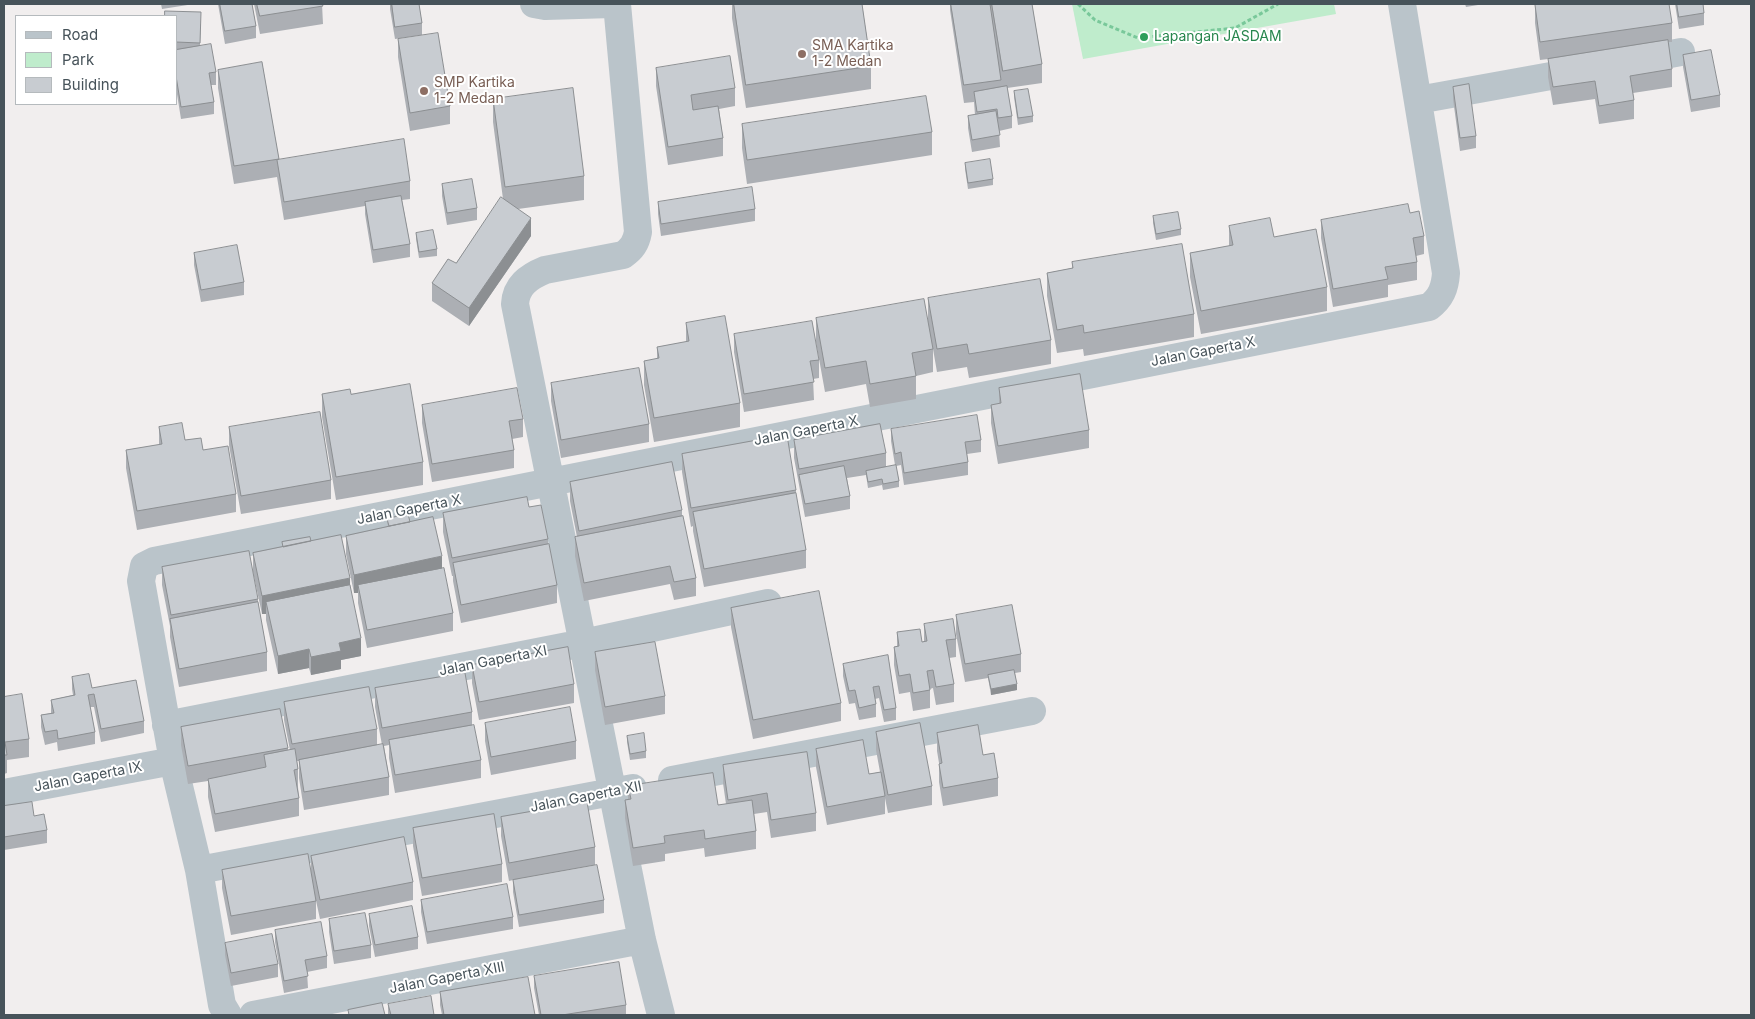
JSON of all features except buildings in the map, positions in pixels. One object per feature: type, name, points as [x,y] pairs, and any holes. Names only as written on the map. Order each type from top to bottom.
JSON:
[{"type":"street","points":[[534,4],[545,6],[612,4]]},
{"type":"street","points":[[618,4],[637,212],[636,240],[632,249],[623,255],[545,270],[533,275],[517,292],[517,320],[614,792],[642,940],[661,1015]]},
{"type":"street","points":[[1402,4],[1418,100],[1681,52]]},
{"type":"street","name":"Jalan Gaperta X","points":[[166,725],[141,581],[144,566],[154,561],[1429,307],[1437,301],[1442,293],[1446,273],[1418,100]]},
{"type":"street","name":"Jalan Gaperta XI","points":[[166,725],[582,643],[791,598]]},
{"type":"street","name":"Jalan Gaperta XII","points":[[199,870],[1032,711]]},
{"type":"street","points":[[166,725],[199,870],[222,1005],[228,1015]]},
{"type":"street","name":"Jalan Gaperta IX","points":[[4,793],[173,761]]},
{"type":"street","name":"Jalan Gaperta XIII","points":[[252,1015],[642,940]]},
{"type":"path","points":[[1078,4],[1095,20],[1138,38],[1236,28],[1278,4]]},
{"type":"green space","name":"Lapangan JASDAM","points":[[1072,4],[1334,4],[1336,14],[1083,59]]},
{"type":"place","name":"Lapangan JASDAM","points":[[1144,37]]},
{"type":"place","name":"SMA Kartika 1-2 Medan","points":[[802,54]]},
{"type":"place","name":"SMP Kartika 1-2 Medan","points":[[424,91]]}]
